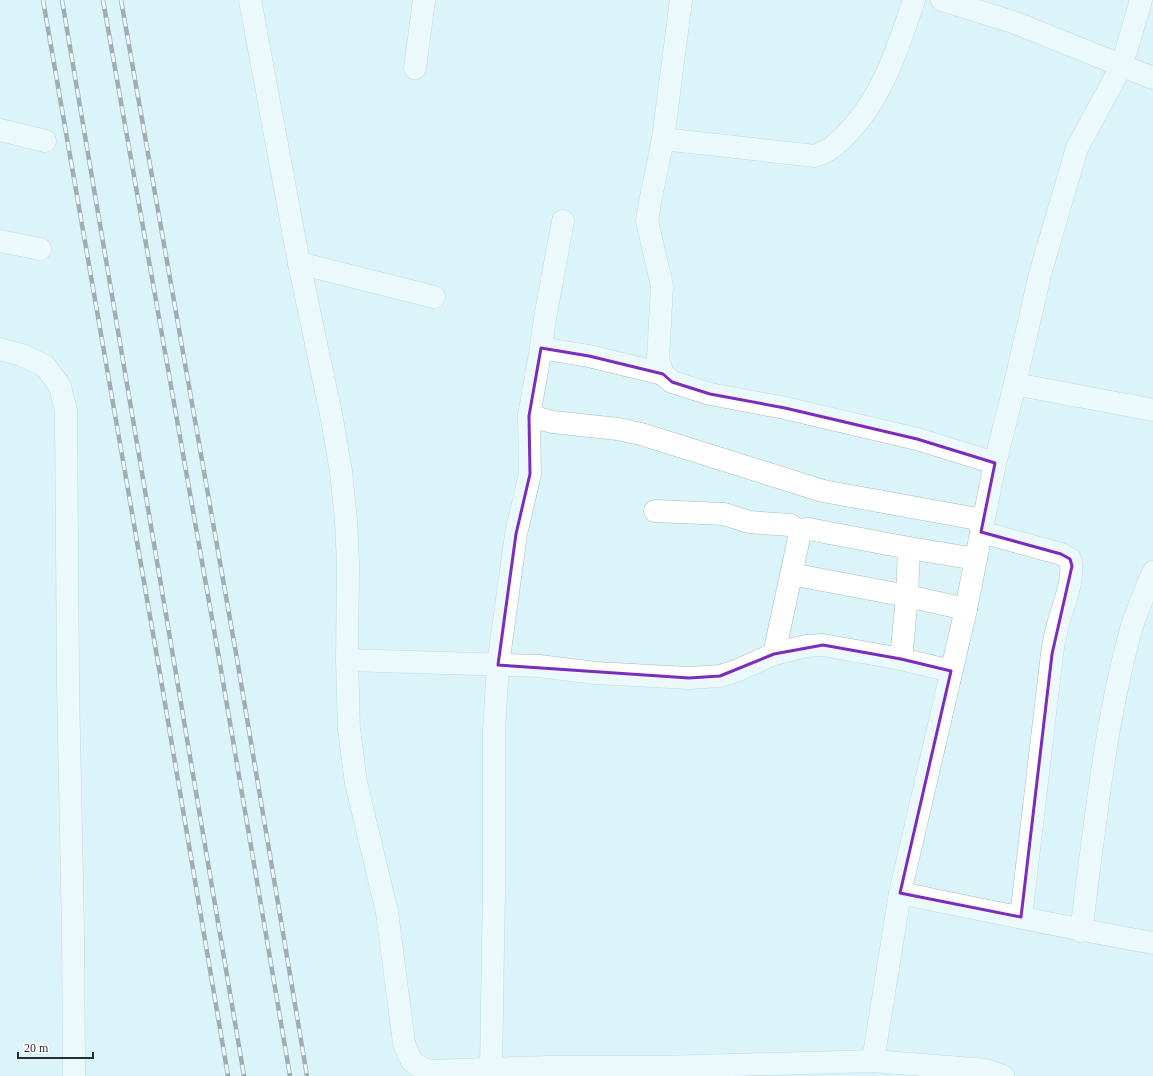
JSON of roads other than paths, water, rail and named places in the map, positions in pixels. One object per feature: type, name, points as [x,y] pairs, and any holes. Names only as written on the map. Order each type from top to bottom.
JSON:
[{"type":"street","points":[[250,0],[299,263],[332,419],[341,472],[346,520],[348,565],[347,660],[349,729],[356,783],[387,912],[404,1043],[409,1059],[420,1068],[430,1071],[661,1067],[873,1061],[986,1070],[1003,1076]]},
{"type":"street","points":[[415,68],[424,0]]},
{"type":"street","points":[[663,374],[658,359],[662,286],[647,221],[663,139],[681,0]]},
{"type":"street","points":[[663,139],[815,156],[833,147],[848,133],[869,108],[881,87],[894,59],[914,0]]},
{"type":"street","points":[[942,0],[1013,22],[1153,78]]},
{"type":"street","points":[[873,1061],[900,893],[966,609],[995,463],[1040,274],[1077,148],[1122,65],[1141,0]]},
{"type":"street","points":[[0,130],[45,140]]},
{"type":"street","points":[[491,1069],[494,889],[494,732],[498,665],[516,534],[530,474],[529,416],[563,221]]},
{"type":"street","points":[[0,241],[40,249]]},
{"type":"street","points":[[299,263],[434,297]]},
{"type":"street","points":[[541,348],[589,356],[663,374],[672,382],[710,394],[785,408],[917,439],[995,463]]},
{"type":"street","points":[[0,349],[22,355],[46,366],[60,386],[66,411],[68,685],[73,924],[74,1076]]},
{"type":"street","points":[[1015,384],[1153,410]]},
{"type":"street","points":[[529,416],[553,422],[618,429],[641,434],[823,491],[982,526],[1061,554],[1070,559],[1072,566],[1071,576],[1052,654],[1021,917]]},
{"type":"street","points":[[655,511],[724,514],[748,522],[790,525],[798,530],[809,529],[909,548],[976,558]]},
{"type":"street","points":[[774,654],[799,538],[798,530]]},
{"type":"street","points":[[901,658],[907,596],[909,548]]},
{"type":"street","points":[[1082,931],[1109,728],[1120,673],[1133,624],[1153,572]]},
{"type":"street","points":[[791,574],[966,609]]},
{"type":"street","points":[[347,660],[539,666],[595,673],[689,678],[720,676],[736,671],[774,654],[806,646],[823,645],[901,658],[951,672]]},
{"type":"street","points":[[900,893],[1021,917],[1082,931],[1153,943]]},
{"type":"railway","points":[[43,0],[228,1076]]},
{"type":"railway","points":[[62,0],[244,1076]]},
{"type":"railway","points":[[103,0],[220,664],[290,1076]]},
{"type":"railway","points":[[121,0],[237,659],[307,1076]]}]
